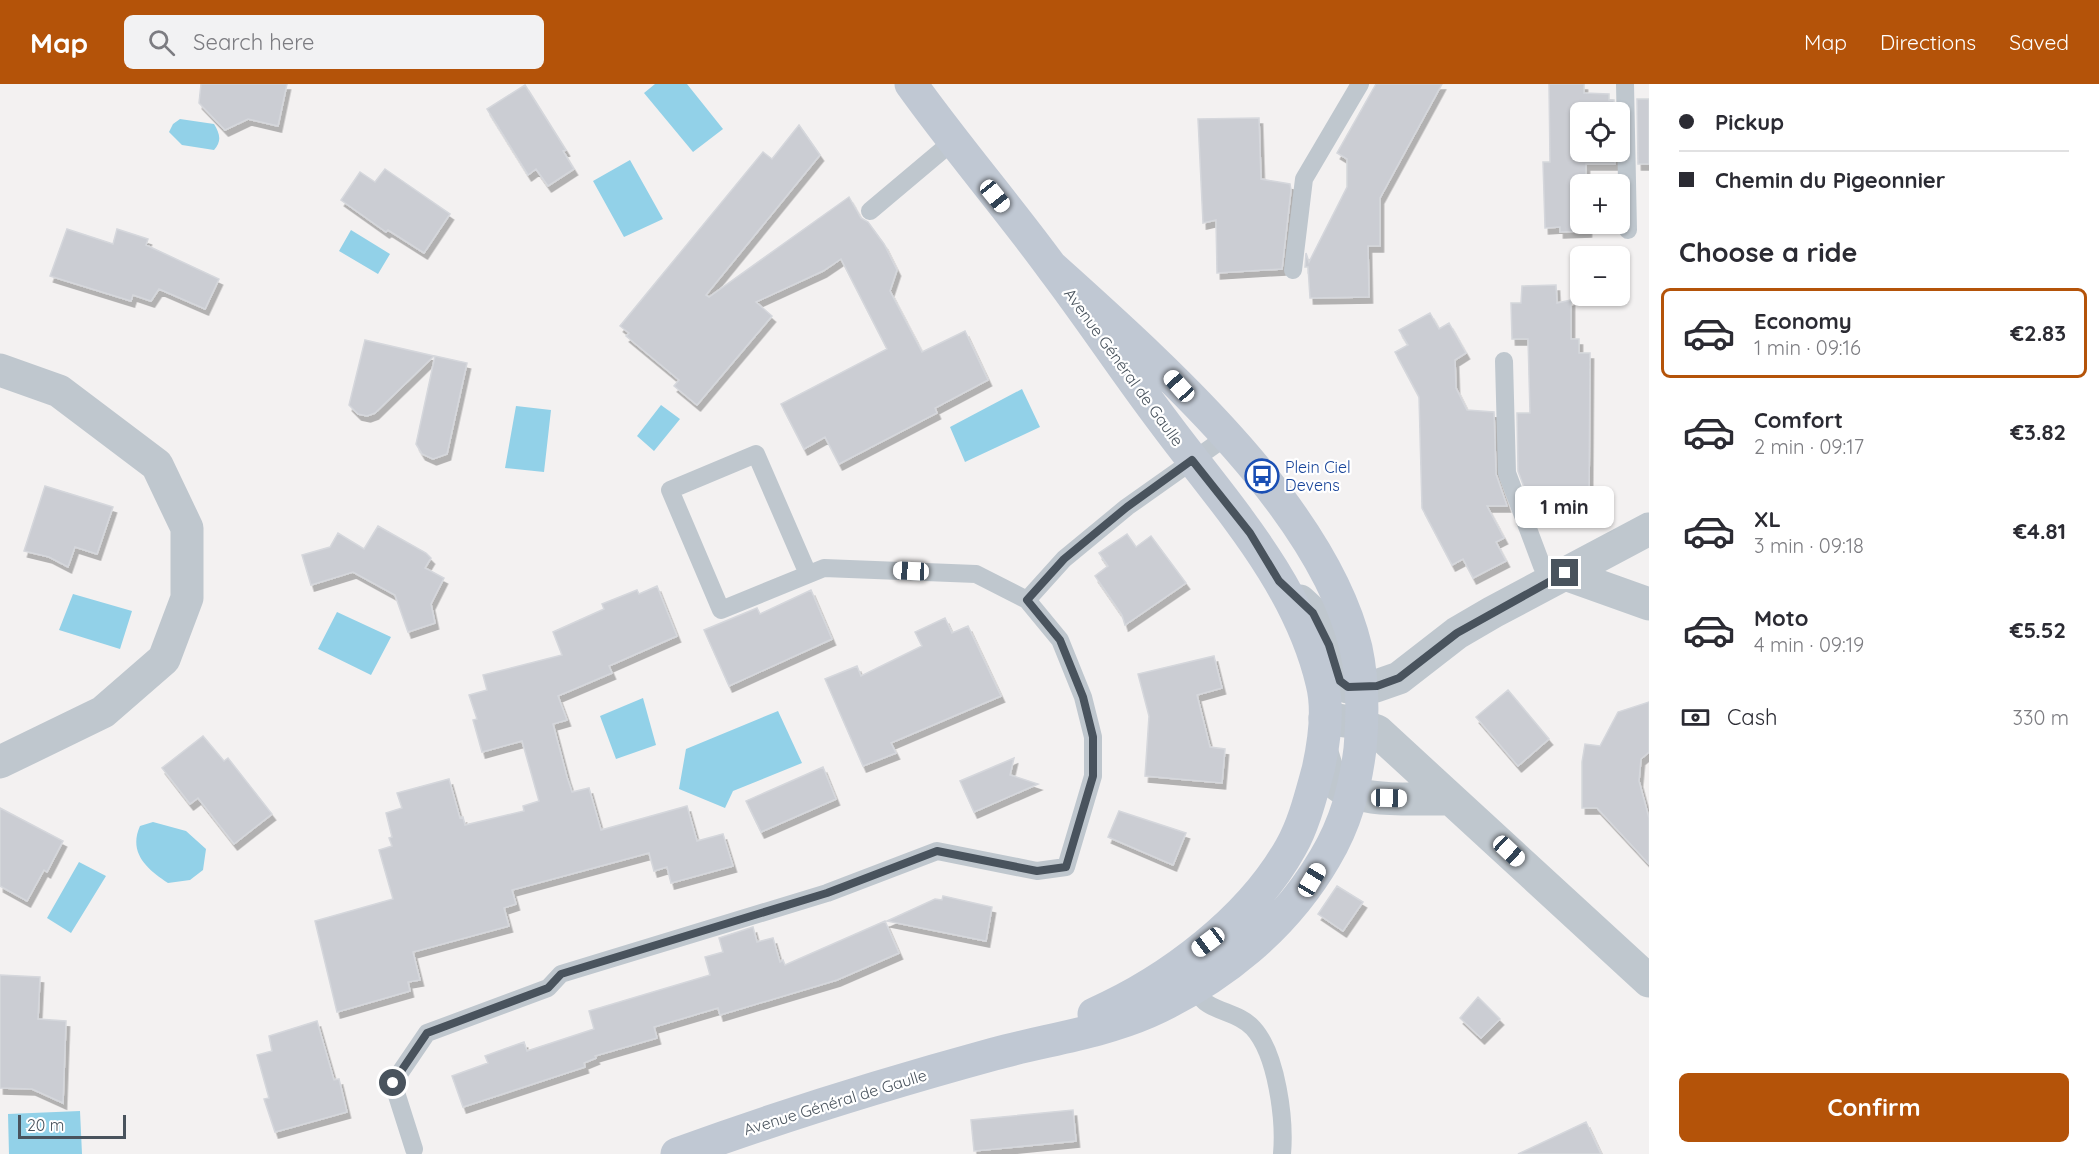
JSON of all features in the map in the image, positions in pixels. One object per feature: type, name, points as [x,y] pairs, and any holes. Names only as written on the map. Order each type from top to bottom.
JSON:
[{"type":"main road","name":"Avenue Général de Gaulle","points":[[911,84],[952,142],[1053,268],[1192,460],[1250,533],[1311,640],[1323,687],[1325,718],[1322,753],[1311,798],[1292,846],[1262,890],[1224,930],[1185,978]]},
{"type":"main road","name":"Avenue Général de Gaulle","points":[[677,1154],[743,1130],[995,1054],[1185,978],[1224,968],[1289,911],[1334,844],[1354,792],[1362,726],[1356,650],[1344,609],[1324,570],[1262,476],[1154,359],[1053,268]]},
{"type":"street","points":[[0,370],[59,391],[157,465],[187,528],[187,598],[164,659],[103,712],[0,762]]},
{"type":"street","points":[[1279,581],[1313,613],[1329,645],[1340,681],[1348,687],[1377,686],[1399,678],[1457,633],[1649,529]]},
{"type":"street","points":[[1565,573],[1649,604]]},
{"type":"street","points":[[1325,718],[1377,731],[1448,799],[1492,835],[1649,981]]},
{"type":"street","points":[[1322,753],[1332,779],[1343,789],[1370,797],[1448,799]]},
{"type":"lane","points":[[1293,270],[1304,180],[1360,84]]},
{"type":"lane","points":[[1625,84],[1627,174]]},
{"type":"lane","points":[[870,211],[952,142]]},
{"type":"lane","points":[[1504,361],[1507,473],[1542,566],[1565,573]]},
{"type":"lane","points":[[1027,600],[1064,559],[1127,507],[1226,437]]},
{"type":"lane","points":[[414,1149],[393,1083],[427,1033],[548,988],[561,974],[827,893],[937,851],[1037,871],[1066,867],[1093,776],[1093,737],[1083,697],[1060,640],[1027,600],[976,574],[824,568],[721,610],[670,490],[756,454],[808,574]]},
{"type":"lane","points":[[1185,978],[1207,1004],[1233,1014],[1253,1028],[1266,1049],[1282,1109],[1282,1154]]},
{"type":"water","points":[[655,84],[687,84],[723,129],[693,152],[644,93]]},
{"type":"water","points":[[180,119],[214,124],[219,137],[214,150],[182,145],[169,132],[173,124]]},
{"type":"water","points":[[630,160],[663,219],[624,237],[593,181]]},
{"type":"water","points":[[351,230],[390,254],[378,274],[339,251]]},
{"type":"water","points":[[1022,389],[1040,427],[965,462],[950,427]]},
{"type":"water","points":[[661,405],[680,419],[654,451],[637,436]]},
{"type":"water","points":[[516,406],[551,410],[544,472],[505,468]]},
{"type":"water","points":[[73,594],[132,611],[120,649],[59,630]]},
{"type":"water","points":[[337,612],[391,637],[371,675],[318,649]]},
{"type":"water","points":[[643,698],[656,745],[616,759],[600,716]]},
{"type":"water","points":[[778,711],[802,763],[733,791],[725,808],[679,789],[686,749]]},
{"type":"water","points":[[153,822],[186,831],[206,849],[203,870],[190,880],[168,883],[153,872],[142,859],[136,844],[140,826]]},
{"type":"water","points":[[79,862],[106,876],[71,933],[47,918]]},
{"type":"water","points":[[80,1111],[82,1154],[9,1154],[8,1114]]},
{"type":"building","points":[[201,84],[287,84],[278,126],[248,119],[225,130],[199,103]]},
{"type":"building","points":[[1376,84],[1442,84],[1380,198],[1380,246],[1368,246],[1369,297],[1310,298],[1308,267],[1305,267],[1306,253],[1309,262],[1347,187],[1347,159],[1337,153]]},
{"type":"building","points":[[1549,84],[1584,84],[1584,93],[1609,94],[1609,100],[1614,100],[1614,102],[1570,102],[1570,162],[1615,162],[1615,164],[1586,164],[1586,174],[1570,174],[1570,232],[1560,232],[1560,227],[1545,228],[1543,162],[1550,162]]},
{"type":"building","points":[[525,85],[566,150],[563,151],[574,169],[548,186],[536,169],[528,175],[487,109]]},
{"type":"building","points":[[1637,99],[1649,99],[1649,164],[1638,164]]},
{"type":"building","points":[[1259,118],[1261,179],[1290,184],[1291,190],[1282,269],[1217,273],[1216,220],[1203,223],[1198,119]]},
{"type":"building","points":[[799,125],[820,155],[706,295],[709,297],[849,197],[861,218],[868,222],[884,244],[897,270],[890,291],[922,352],[965,331],[988,380],[935,408],[937,413],[839,464],[825,437],[804,449],[781,404],[887,349],[841,259],[823,271],[756,302],[772,316],[697,405],[674,386],[679,380],[626,336],[629,333],[620,326],[763,152],[772,159]]},
{"type":"building","points":[[385,169],[450,214],[424,253],[388,230],[386,232],[341,200],[360,172],[375,182]]},
{"type":"building","points":[[67,229],[113,244],[117,229],[148,239],[146,245],[219,279],[205,309],[159,289],[151,301],[133,295],[131,301],[50,276]]},
{"type":"building","points":[[1556,285],[1557,303],[1570,300],[1571,339],[1579,339],[1579,353],[1590,353],[1589,506],[1531,506],[1518,471],[1517,413],[1530,413],[1528,339],[1512,339],[1511,303],[1521,303],[1522,286]]},
{"type":"building","points":[[1430,313],[1439,329],[1449,323],[1466,353],[1455,360],[1456,388],[1467,410],[1494,412],[1496,474],[1507,506],[1487,506],[1504,538],[1496,542],[1506,561],[1473,578],[1463,559],[1452,565],[1422,508],[1419,397],[1395,352],[1408,345],[1399,330]]},
{"type":"building","points":[[365,340],[434,356],[375,413],[367,416],[358,414],[349,405]]},
{"type":"building","points":[[435,356],[467,363],[447,454],[433,459],[422,454],[416,444]]},
{"type":"building","points":[[45,486],[113,507],[97,554],[75,547],[68,567],[49,557],[24,551]]},
{"type":"building","points":[[378,526],[426,553],[431,558],[425,568],[444,578],[431,604],[435,623],[408,632],[395,595],[353,572],[311,585],[302,555],[330,547],[338,533],[364,549]]},
{"type":"building","points":[[1127,534],[1136,547],[1151,536],[1186,583],[1125,625],[1122,615],[1095,576],[1108,566],[1099,553]]},
{"type":"building","points":[[657,586],[677,636],[609,666],[612,673],[558,696],[567,720],[553,724],[567,777],[572,792],[589,788],[601,830],[687,806],[697,841],[723,834],[733,866],[671,883],[667,867],[654,871],[649,853],[512,890],[516,904],[504,908],[509,926],[413,952],[420,980],[408,982],[410,991],[337,1012],[315,921],[393,899],[379,850],[392,846],[386,813],[402,808],[397,793],[449,779],[460,818],[463,817],[465,825],[524,811],[523,806],[539,801],[522,741],[482,752],[473,720],[477,719],[469,695],[487,690],[483,675],[562,655],[553,632],[604,609],[602,604],[637,590],[639,594]]},
{"type":"building","points":[[811,590],[832,639],[729,686],[704,630],[757,608],[760,614]]},
{"type":"building","points":[[945,618],[952,633],[968,626],[1001,696],[891,743],[896,753],[863,766],[825,679],[857,666],[861,676],[922,646],[915,632]]},
{"type":"building","points":[[1214,656],[1222,688],[1197,695],[1210,747],[1225,749],[1222,783],[1145,776],[1149,716],[1138,674]]},
{"type":"building","points":[[1508,690],[1549,739],[1518,766],[1476,717]]},
{"type":"building","points":[[1649,702],[1649,752],[1641,759],[1639,781],[1649,818],[1649,864],[1597,808],[1582,808],[1582,762],[1585,744],[1600,746],[1618,712]]},
{"type":"building","points":[[203,736],[224,761],[228,758],[272,814],[234,844],[198,798],[190,804],[162,768]]},
{"type":"building","points":[[1014,758],[1010,775],[1038,784],[974,812],[960,781]]},
{"type":"building","points":[[823,767],[836,799],[761,832],[746,801]]},
{"type":"building","points":[[0,808],[63,841],[47,872],[44,870],[27,901],[0,886]]},
{"type":"building","points":[[1119,811],[1186,833],[1173,865],[1108,837]]},
{"type":"building","points":[[1337,886],[1363,902],[1343,931],[1318,914]]},
{"type":"building","points":[[943,896],[992,907],[986,941],[887,921],[935,899],[942,900]]},
{"type":"building","points":[[885,921],[899,953],[837,980],[720,1015],[718,1008],[654,1027],[657,1038],[595,1056],[596,1058],[584,1063],[585,1067],[463,1107],[452,1076],[488,1063],[485,1056],[524,1042],[527,1051],[594,1029],[589,1011],[710,975],[705,957],[723,952],[719,938],[753,927],[757,942],[773,938],[780,962],[783,960],[785,965]]},
{"type":"building","points":[[0,975],[40,977],[38,1019],[66,1021],[63,1103],[32,1089],[0,1088]]},
{"type":"building","points":[[1478,997],[1500,1019],[1481,1038],[1460,1018]]},
{"type":"building","points":[[317,1021],[334,1080],[339,1079],[347,1112],[275,1132],[264,1099],[269,1098],[257,1055],[272,1051],[269,1036]]},
{"type":"building","points":[[1073,1110],[1076,1141],[974,1151],[971,1120]]},
{"type":"building","points":[[1586,1122],[1601,1154],[1518,1154]]},
{"type":"place","name":"Plein Ciel Devens","points":[[1262,476]]},
{"type":"route","points":[[393,1083],[427,1033],[548,988],[561,974],[827,893],[937,851],[1037,871],[1066,867],[1076,840],[1093,776],[1093,737],[1083,697],[1060,640],[1027,600],[1064,559],[1127,507],[1192,460],[1250,533],[1279,581],[1313,613],[1329,645],[1340,681],[1348,687],[1377,686],[1399,678],[1457,633],[1565,573]]}]
